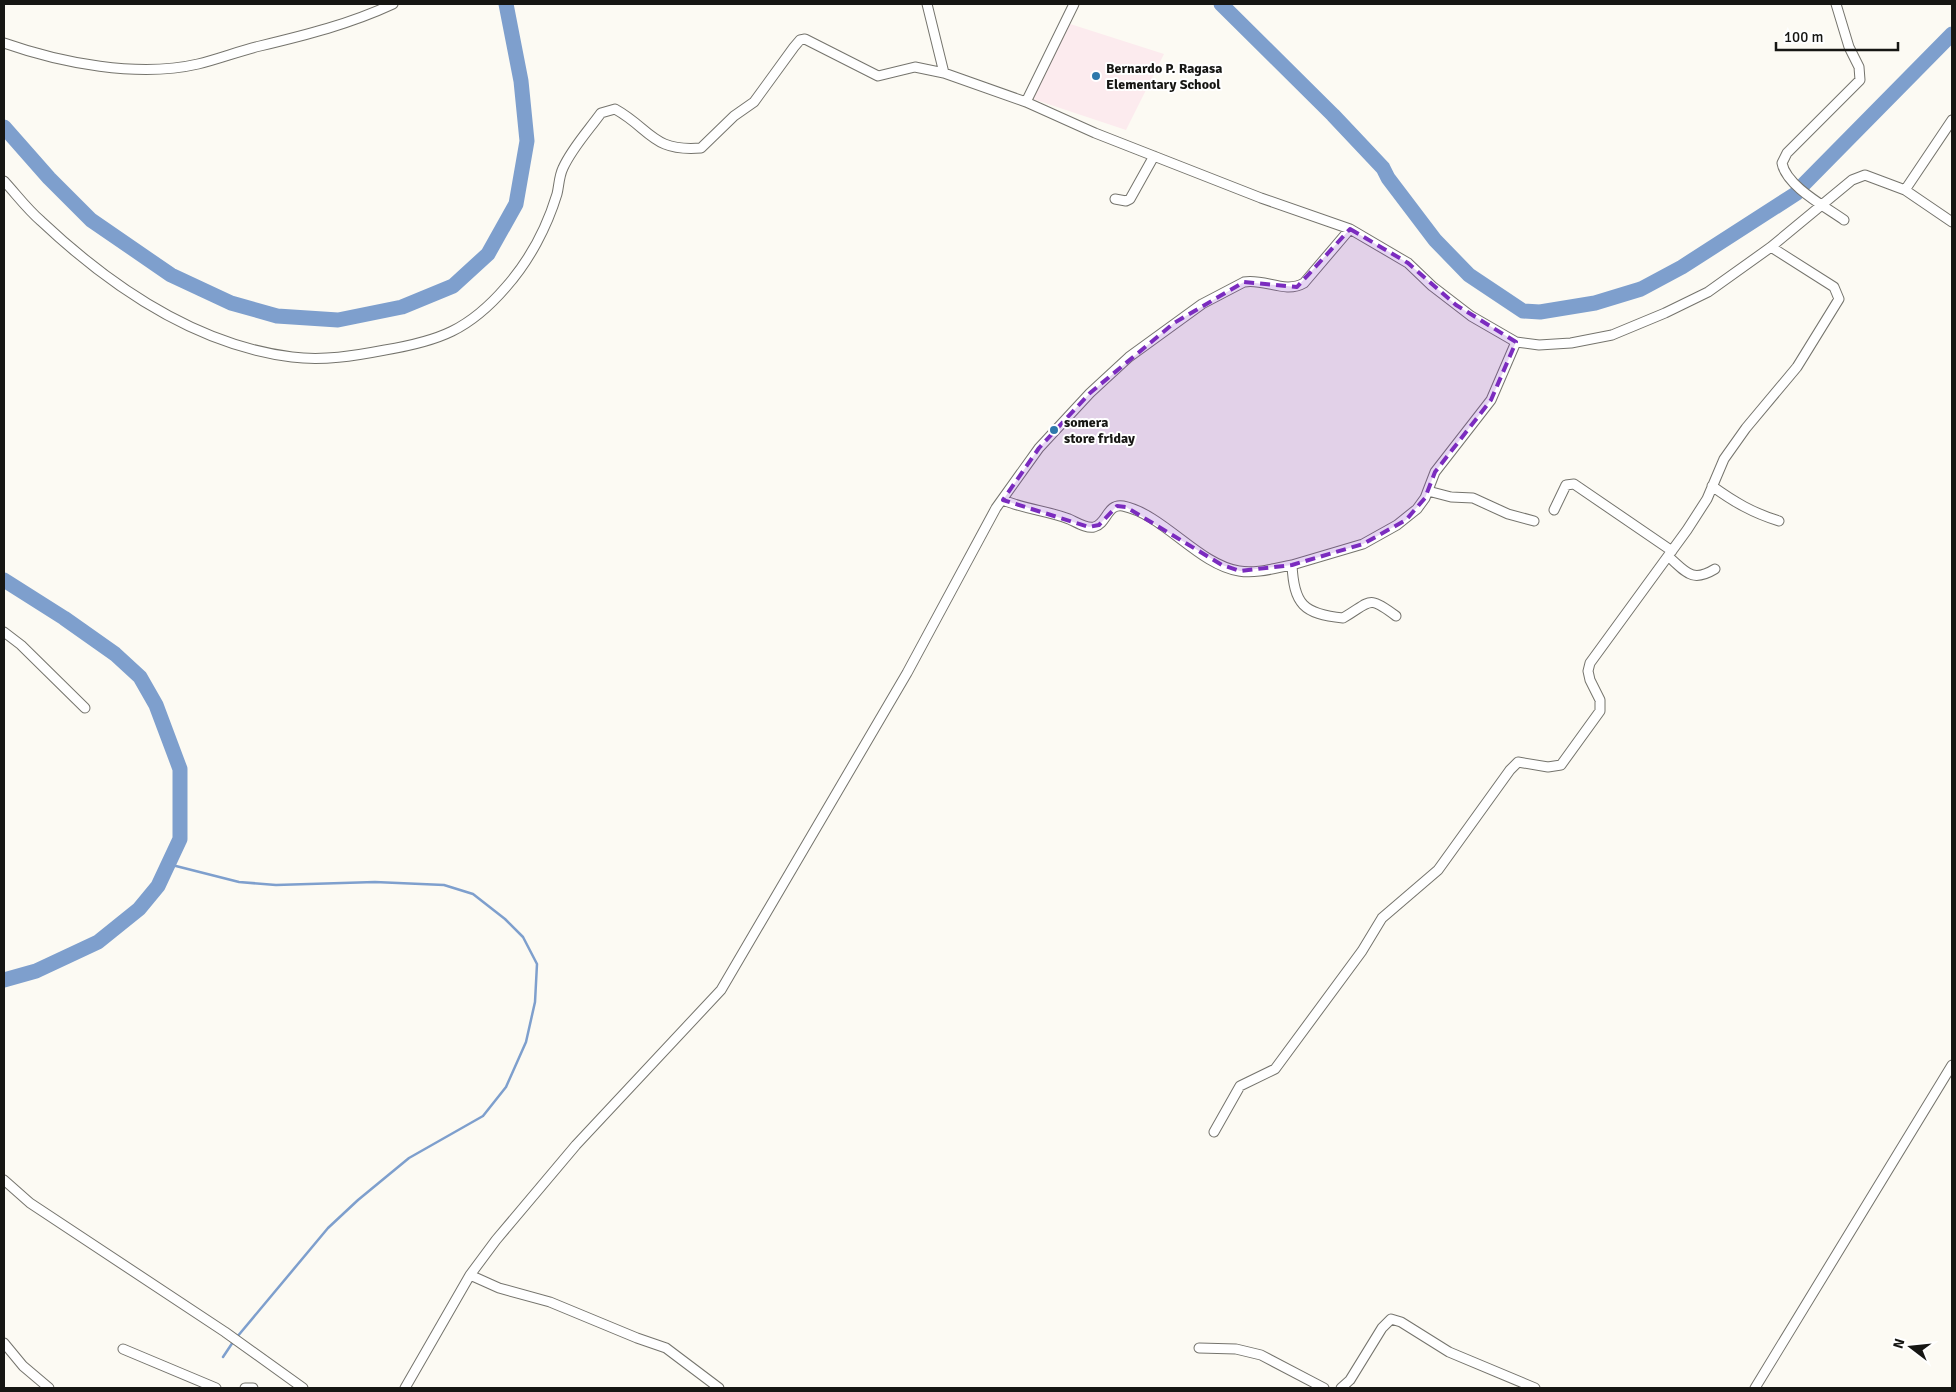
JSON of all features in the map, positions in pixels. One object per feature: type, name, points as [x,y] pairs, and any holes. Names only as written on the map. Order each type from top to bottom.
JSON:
[{"type":"street","points":[[4,43],[59,58],[105,66],[173,68],[198,64],[246,50],[306,36],[393,4]]},
{"type":"street","points":[[927,4],[944,73]]},
{"type":"street","points":[[1026,102],[1074,4]]},
{"type":"street","points":[[1836,4],[1849,47],[1859,67],[1860,80],[1787,153],[1782,163],[1788,177],[1822,205],[1844,220]]},
{"type":"street","points":[[4,181],[48,227],[113,281],[172,320],[192,330],[270,354],[293,357],[343,358],[416,345],[458,330],[482,311],[511,281],[538,241],[557,195],[562,170],[601,113],[615,110],[629,117],[654,140],[670,147],[701,148],[734,116],[754,102],[794,47],[800,40],[805,39],[878,76],[915,67],[944,73],[1026,102],[1154,156],[1261,198],[1350,229],[1401,259],[1456,305],[1516,342],[1539,345],[1571,343],[1612,335],[1665,313],[1708,292],[1771,247],[1852,180],[1865,175],[1905,190],[1952,222]]},
{"type":"street","points":[[1905,190],[1952,120]]},
{"type":"street","points":[[1115,199],[1126,201],[1130,199],[1154,156]]},
{"type":"street","points":[[405,1388],[470,1276],[496,1240],[576,1145],[721,990],[907,673],[981,534],[1039,448],[1090,393],[1128,357],[1202,304],[1239,284],[1252,280],[1296,287],[1304,283],[1350,229]]},
{"type":"street","points":[[1214,1132],[1240,1086],[1276,1069],[1362,951],[1382,918],[1438,870],[1510,770],[1518,762],[1556,768],[1565,760],[1600,712],[1600,700],[1590,680],[1588,671],[1590,662],[1703,507],[1724,459],[1746,428],[1797,367],[1839,299],[1834,287],[1771,247]]},
{"type":"street","points":[[1003,500],[1058,515],[1089,527],[1099,525],[1111,509],[1117,506],[1126,507],[1171,532],[1202,554],[1231,569],[1253,572],[1292,565],[1363,544],[1406,520],[1417,509],[1428,491],[1435,472],[1491,400],[1516,342]]},
{"type":"street","points":[[1554,510],[1566,485],[1574,484],[1670,554],[1694,576],[1702,576],[1714,569]]},
{"type":"street","points":[[1712,486],[1742,507],[1756,514],[1780,521]]},
{"type":"street","points":[[1428,491],[1451,497],[1473,498],[1508,514],[1534,521]]},
{"type":"street","points":[[1292,565],[1293,585],[1296,595],[1301,604],[1308,609],[1325,616],[1343,618],[1365,603],[1376,602],[1396,616]]},
{"type":"street","points":[[4,632],[21,645],[85,708]]},
{"type":"street","points":[[1754,1388],[1952,1065]]},
{"type":"street","points":[[4,1180],[30,1202],[225,1332],[303,1388]]},
{"type":"street","points":[[470,1276],[499,1288],[550,1302],[629,1335],[666,1348],[719,1388]]},
{"type":"street","points":[[1341,1388],[1360,1365],[1382,1328],[1391,1319],[1401,1322],[1443,1349],[1535,1388]]},
{"type":"street","points":[[4,1343],[23,1366],[49,1388]]},
{"type":"street","points":[[1199,1348],[1236,1349],[1261,1356],[1324,1388]]},
{"type":"street","points":[[124,1349],[216,1388]]},
{"type":"street","points":[[244,1388],[253,1388]]},
{"type":"highlighted area","points":[[1350,229],[1408,263],[1456,305],[1516,342],[1491,400],[1435,472],[1425,498],[1406,520],[1363,544],[1292,565],[1240,571],[1222,565],[1126,507],[1117,506],[1099,525],[1089,527],[1003,500],[1039,448],[1090,393],[1174,323],[1244,282],[1297,287]]},
{"type":"shaded area","name":"Bernardo P. Ragasa Elementary School","points":[[1064,22],[1164,54],[1126,130],[1030,98]]},
{"type":"waterway","points":[[4,127],[49,178],[91,220],[171,275],[231,303],[277,316],[338,320],[402,307],[453,286],[488,254],[516,204],[527,141],[521,81],[506,4]]},
{"type":"waterway","points":[[1221,4],[1333,115],[1383,168],[1388,178],[1435,240],[1469,275],[1523,311],[1540,312],[1595,303],[1641,289],[1682,267],[1797,193]]},
{"type":"waterway","points":[[1804,184],[1952,34]]},
{"type":"waterway","points":[[4,580],[64,618],[115,654],[140,677],[156,705],[180,769],[180,839],[158,886],[139,909],[98,942],[36,971],[4,980]]},
{"type":"waterway","points":[[168,864],[239,882],[276,885],[375,882],[444,885],[473,894],[505,919],[523,937],[537,964],[535,1002],[526,1042],[506,1087],[483,1116],[409,1158],[358,1200],[328,1228],[237,1337]]},
{"type":"waterway","points":[[223,1357],[233,1342]]},
{"type":"place","name":"Bernardo P. Ragasa Elementary School","points":[[1096,76]]},
{"type":"place","name":"somera store friday","points":[[1054,430]]}]
